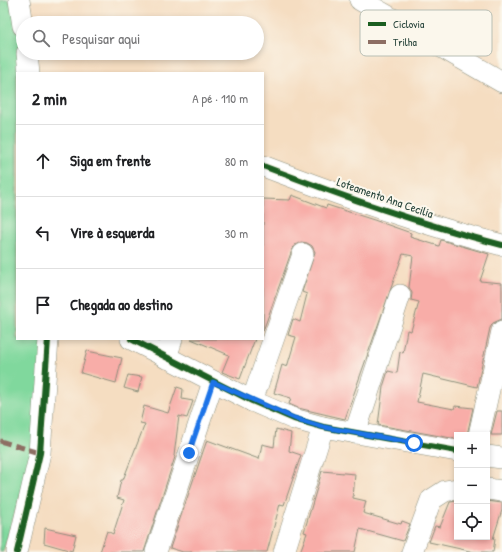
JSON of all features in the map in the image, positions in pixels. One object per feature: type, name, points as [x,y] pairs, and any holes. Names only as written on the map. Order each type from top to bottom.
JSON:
[{"type":"street","points":[[20,0],[22,16]]},
{"type":"street","points":[[360,0],[377,10]]},
{"type":"street","points":[[457,56],[502,82]]},
{"type":"street","points":[[28,60],[29,72]]},
{"type":"street","name":"Loteamento Ana Cecilia","points":[[264,166],[371,207],[445,230],[502,245]]},
{"type":"street","points":[[252,401],[303,254]]},
{"type":"street","points":[[355,433],[400,295]]},
{"type":"street","points":[[480,432],[502,331]]},
{"type":"street","points":[[18,552],[40,453],[49,340]]},
{"type":"street","points":[[136,340],[169,348],[213,382],[252,401],[294,418],[323,427],[454,450]]},
{"type":"street","points":[[156,552],[213,382]]},
{"type":"street","points":[[284,552],[323,427]]},
{"type":"street","points":[[490,456],[502,458]]},
{"type":"street","points":[[412,552],[430,500],[444,491],[454,489]]},
{"type":"street","points":[[490,489],[502,491]]},
{"type":"green space","points":[[0,0],[19,0],[21,16],[16,16],[16,60],[25,60],[29,72],[16,72],[16,340],[48,340],[42,439],[21,494],[3,552],[0,552]]},
{"type":"building","points":[[292,195],[326,208],[327,205],[374,220],[411,233],[410,237],[439,246],[441,240],[489,254],[480,281],[502,283],[502,319],[493,323],[490,328],[477,387],[423,374],[417,402],[454,409],[455,406],[473,408],[468,432],[454,432],[454,438],[378,425],[383,387],[388,371],[397,373],[400,352],[403,353],[407,330],[411,331],[419,302],[411,300],[412,293],[409,287],[413,256],[403,254],[345,419],[298,408],[289,404],[291,398],[274,393],[282,365],[287,367],[296,337],[288,335],[293,319],[300,322],[307,294],[302,292],[315,252],[312,246],[307,243],[301,242],[295,245],[264,328],[264,199],[290,200]]},
{"type":"building","points":[[193,340],[255,340],[240,379],[222,372],[229,355]]},
{"type":"building","points":[[87,351],[122,358],[116,383],[81,373]]},
{"type":"building","points":[[128,375],[142,377],[138,392],[124,388]]},
{"type":"building","points":[[177,387],[183,389],[182,399],[193,401],[187,418],[179,416],[175,457],[144,552],[100,552],[107,531],[113,534],[124,500],[117,498],[121,480],[123,480],[145,424],[140,423],[144,406],[168,413]]},
{"type":"building","points":[[497,411],[502,411],[502,435],[491,435]]},
{"type":"building","points":[[276,429],[291,433],[289,451],[301,455],[284,505],[280,504],[267,552],[183,552],[170,548],[207,440],[259,459],[262,444],[274,447]]},
{"type":"building","points":[[322,471],[355,474],[353,498],[366,501],[363,513],[401,524],[402,521],[410,524],[403,541],[360,529],[355,552],[300,552],[307,533],[304,532]]},
{"type":"building","points":[[454,501],[454,540],[490,540],[490,501],[502,503],[502,510],[493,539],[495,539],[493,552],[474,552],[429,542],[435,526],[440,527],[450,502]]},
{"type":"building","points":[[45,528],[76,535],[72,551],[44,543]]},
{"type":"marked path","points":[[0,441],[40,453]]},
{"type":"cycle path","points":[[264,166],[381,209],[502,245]]},
{"type":"cycle path","points":[[17,552],[40,453],[48,340]]},
{"type":"cycle path","points":[[133,340],[252,401],[294,419],[323,427],[454,450]]},
{"type":"route","points":[[189,453],[213,382],[252,401],[294,418],[323,427],[414,443]]}]
